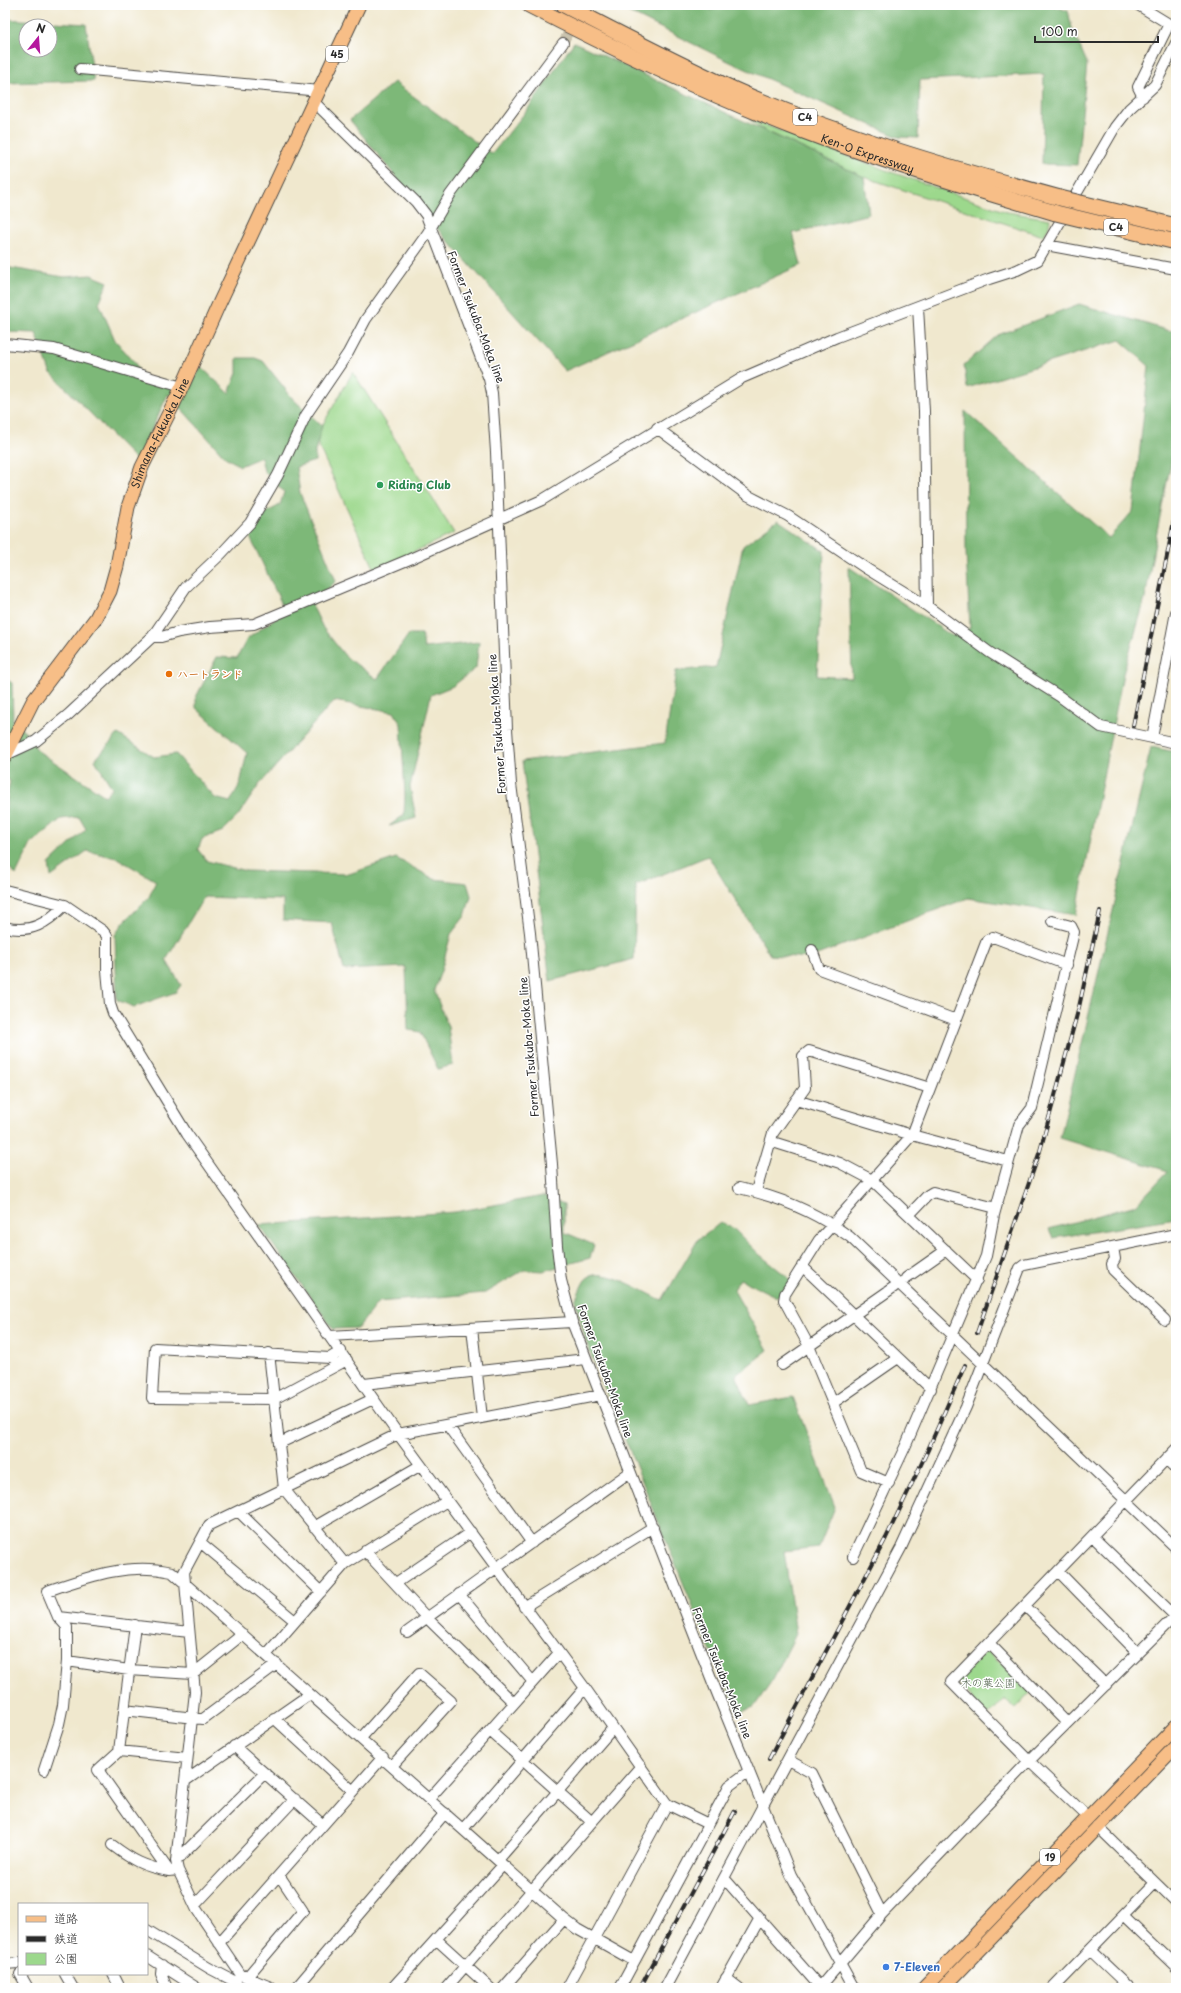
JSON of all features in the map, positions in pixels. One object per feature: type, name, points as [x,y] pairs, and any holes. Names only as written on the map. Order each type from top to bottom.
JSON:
[{"type":"highway","name":"Ken-O Expressway","points":[[529,5],[620,52],[722,97],[800,129],[950,182],[1056,213],[1176,242]]},
{"type":"highway","name":"Ken-O Expressway","points":[[564,5],[664,57],[736,90],[878,144],[1060,198],[1176,226]]},
{"type":"main road","name":"45","points":[[315,103],[359,5]]},
{"type":"main road","name":"Shimana-Fukuoka Line","points":[[6,756],[33,701],[96,618],[104,604],[117,566],[128,507],[142,467],[182,387],[224,292],[315,103]]},
{"type":"main road","name":"19","points":[[924,1988],[1176,1726]]},
{"type":"main road","name":"19","points":[[942,1988],[1176,1746]]},
{"type":"street","points":[[1138,5],[1169,24],[1138,87],[1143,97]]},
{"type":"street","points":[[6,756],[36,742],[68,715],[152,637],[186,587],[221,554],[250,523],[278,475],[306,415],[348,353],[366,319],[405,267],[468,170],[563,43]]},
{"type":"street","points":[[152,637],[161,637],[179,632],[210,627],[254,624],[410,559],[542,500],[657,428],[742,378],[837,338],[989,279],[1017,270],[1038,260],[1115,127],[1128,109],[1155,85],[1176,43]]},
{"type":"street","points":[[80,69],[320,91]]},
{"type":"street","name":"Former Tsukuba-Moka line","points":[[315,103],[416,202],[426,215],[489,378],[492,393],[499,520],[507,729],[511,784],[530,933],[552,1164],[557,1246],[561,1280],[572,1322],[586,1359],[712,1683],[791,1875],[854,1988]]},
{"type":"street","points":[[1046,245],[1176,269]]},
{"type":"street","points":[[918,307],[924,411],[927,606]]},
{"type":"street","points":[[5,344],[54,348],[182,387]]},
{"type":"street","points":[[657,428],[748,495],[788,516],[867,569],[927,606],[989,652],[1060,696],[1100,727],[1176,743]]},
{"type":"street","points":[[1152,738],[1176,612]]},
{"type":"street","points":[[5,890],[65,905],[103,931],[107,936],[110,1004],[113,1013],[187,1134],[398,1434],[471,1532],[524,1608],[585,1688],[667,1804],[708,1824]]},
{"type":"street","points":[[5,928],[21,929],[45,923],[65,905]]},
{"type":"street","points":[[853,1557],[889,1483],[931,1389],[986,1256],[996,1208],[1019,1125],[1032,1108],[1074,932],[1071,926],[1052,921]]},
{"type":"street","points":[[889,1483],[861,1471],[809,1346],[784,1300],[785,1294],[819,1240],[912,1135],[987,940],[993,937],[1067,965]]},
{"type":"street","points":[[812,950],[819,969],[956,1020]]},
{"type":"street","points":[[756,1191],[774,1133],[805,1088],[803,1056],[809,1051],[930,1088]]},
{"type":"street","points":[[796,1100],[912,1135],[1008,1161]]},
{"type":"street","points":[[776,1143],[845,1165],[872,1180],[976,1280]]},
{"type":"street","points":[[739,1188],[756,1191],[790,1202],[833,1224],[862,1247],[1176,1548]]},
{"type":"street","points":[[909,1215],[928,1195],[933,1192],[996,1208]]},
{"type":"street","points":[[665,1988],[901,1548],[944,1456],[984,1363],[1020,1268],[1024,1265],[1176,1234]]},
{"type":"street","points":[[1113,1247],[1115,1259],[1112,1264],[1113,1270],[1165,1320]]},
{"type":"street","points":[[906,1278],[946,1250]]},
{"type":"street","points":[[802,1266],[931,1389]]},
{"type":"street","points":[[782,1365],[894,1287]]},
{"type":"street","points":[[330,1336],[572,1322]]},
{"type":"street","points":[[472,1328],[482,1418]]},
{"type":"street","points":[[154,1348],[330,1358],[344,1356],[274,1399],[152,1398],[154,1348]]},
{"type":"street","points":[[269,1354],[284,1489],[345,1564]]},
{"type":"street","points":[[833,1403],[898,1358]]},
{"type":"street","points":[[364,1384],[586,1359]]},
{"type":"street","points":[[174,1867],[195,1692],[184,1572],[210,1524],[398,1434],[448,1426],[601,1395]]},
{"type":"street","points":[[280,1443],[373,1399]]},
{"type":"street","points":[[448,1426],[532,1543]]},
{"type":"street","points":[[1088,1817],[1029,1761],[951,1682],[1176,1449]]},
{"type":"street","points":[[1166,1459],[1176,1469]]},
{"type":"street","points":[[314,1527],[421,1465]]},
{"type":"street","points":[[407,1632],[630,1472]]},
{"type":"street","points":[[266,1655],[345,1564],[447,1501]]},
{"type":"street","points":[[238,1511],[321,1592]]},
{"type":"street","points":[[524,1608],[653,1528]]},
{"type":"street","points":[[396,1583],[471,1532]]},
{"type":"street","points":[[724,1878],[820,1987],[839,1962],[882,1914],[1029,1761],[1175,1616],[1092,1536]]},
{"type":"street","points":[[200,1542],[295,1621]]},
{"type":"street","points":[[365,1551],[427,1618],[514,1703]]},
{"type":"street","points":[[44,1770],[59,1724],[63,1705],[67,1661],[67,1627],[58,1617],[47,1591],[112,1570],[162,1570],[172,1572],[383,1757],[564,1919],[593,1939],[634,1962]]},
{"type":"street","points":[[1058,1571],[1138,1653]]},
{"type":"street","points":[[459,1594],[533,1682]]},
{"type":"street","points":[[1025,1606],[1106,1685]]},
{"type":"street","points":[[58,1617],[189,1632]]},
{"type":"street","points":[[135,1625],[119,1751],[98,1770],[174,1867],[195,1905],[219,1943],[238,1980]]},
{"type":"street","points":[[67,1661],[129,1670],[193,1674],[243,1634]]},
{"type":"street","points":[[989,1643],[1067,1723]]},
{"type":"street","points":[[430,1799],[558,1654]]},
{"type":"street","points":[[124,1710],[191,1719],[203,1719],[277,1664]]},
{"type":"street","points":[[360,1738],[419,1673],[451,1700],[392,1766]]},
{"type":"street","points":[[463,1829],[585,1688]]},
{"type":"street","points":[[185,1781],[310,1694]]},
{"type":"street","points":[[274,1718],[353,1791]]},
{"type":"street","points":[[392,1988],[436,1939],[558,1792],[614,1728]]},
{"type":"street","points":[[490,1731],[592,1822]]},
{"type":"street","points":[[234,1746],[324,1825]]},
{"type":"street","points":[[119,1751],[187,1758]]},
{"type":"street","points":[[219,1943],[383,1757]]},
{"type":"street","points":[[788,1760],[812,1773],[882,1914]]},
{"type":"street","points":[[446,1988],[641,1766]]},
{"type":"street","points":[[620,1988],[729,1786],[749,1771]]},
{"type":"street","points":[[112,1845],[136,1863],[151,1868],[174,1867],[265,1773]]},
{"type":"street","points":[[195,1905],[295,1799]]},
{"type":"street","points":[[567,1988],[667,1804]]},
{"type":"street","points":[[296,1988],[445,1813]]},
{"type":"street","points":[[1097,1826],[1176,1903]]},
{"type":"street","points":[[238,1980],[303,1911],[279,1875]]},
{"type":"street","points":[[1058,1986],[1122,1916],[1155,1883]]},
{"type":"street","points":[[1122,1916],[1176,1967]]},
{"type":"street","points":[[721,1988],[760,1918]]},
{"type":"street","points":[[503,1988],[564,1919]]},
{"type":"street","points":[[148,1931],[210,1968],[238,1980],[273,1988]]},
{"type":"street","points":[[436,1939],[490,1988]]},
{"type":"street","points":[[1090,1950],[1130,1988]]},
{"type":"street","points":[[148,1957],[197,1988]]},
{"type":"street","points":[[5,1964],[18,1963]]},
{"type":"street","points":[[162,1965],[160,1974],[167,1988]]},
{"type":"street","points":[[21,1975],[28,1988]]},
{"type":"street","points":[[66,1975],[73,1988]]},
{"type":"street","points":[[114,1975],[120,1988]]},
{"type":"street","points":[[726,1978],[739,1988]]},
{"type":"green space","points":[[614,5],[704,5],[711,10],[729,5],[1051,5],[1068,11],[1072,28],[1087,63],[1077,165],[1042,164],[1044,74],[920,80],[918,138],[898,137],[730,62]]},
{"type":"green space","points":[[5,19],[18,20],[18,58],[58,58],[58,22],[86,24],[94,81],[5,83]]},
{"type":"green space","points":[[574,42],[864,177],[869,214],[793,233],[801,265],[565,371],[441,233],[350,120],[394,82],[492,154],[527,110]]},
{"type":"green space","points":[[749,119],[891,172],[1007,212],[1050,219],[1048,229],[1043,236],[864,177],[762,129]]},
{"type":"green space","points":[[5,267],[64,277],[91,275],[108,282],[99,303],[115,340],[135,363],[143,382],[188,391],[201,367],[229,393],[237,373],[237,358],[255,358],[263,361],[293,399],[322,426],[315,451],[315,461],[296,467],[300,493],[336,581],[312,605],[323,628],[346,657],[377,679],[409,634],[422,634],[424,648],[479,642],[476,668],[453,686],[431,695],[410,787],[416,818],[389,826],[404,815],[405,795],[401,724],[394,712],[334,701],[259,785],[238,816],[223,831],[202,839],[198,850],[207,861],[246,871],[349,874],[396,858],[434,879],[467,883],[471,896],[465,916],[451,934],[434,990],[448,1027],[453,1065],[438,1069],[420,1032],[408,1030],[406,967],[344,970],[332,923],[283,920],[283,900],[204,897],[166,960],[181,985],[176,992],[134,1007],[117,1000],[115,935],[123,923],[149,897],[156,881],[117,858],[87,851],[51,877],[49,864],[86,829],[79,817],[61,819],[31,844],[16,875],[10,869],[4,847],[7,800],[10,781],[5,778],[5,678],[12,683],[13,722],[27,734],[38,751],[105,796],[112,788],[95,760],[118,734],[154,757],[176,754],[215,798],[230,802],[240,784],[247,753],[196,708],[196,697],[217,657],[237,658],[247,639],[285,611],[250,537],[260,516],[280,505],[284,492],[264,471],[261,457],[240,466],[225,457],[168,394],[137,461],[50,372],[36,333],[5,332]]},
{"type":"green space","points":[[1079,304],[1170,331],[1176,330],[1176,438],[1145,599],[1123,674],[1076,915],[968,898],[809,958],[770,955],[708,856],[636,885],[634,959],[550,981],[522,761],[665,743],[676,671],[716,667],[743,546],[778,520],[824,551],[817,676],[852,678],[849,567],[952,636],[970,628],[966,552],[965,411],[1109,538],[1133,511],[1149,366],[1120,340],[967,388],[964,365],[998,335]]},
{"type":"green space","name":"Riding Club","points":[[353,372],[454,533],[375,570],[315,438]]},
{"type":"green space","points":[[1151,747],[1176,752],[1176,1219],[1053,1238],[1049,1229],[1136,1205],[1168,1171],[1060,1138]]},
{"type":"green space","points":[[543,1196],[564,1204],[564,1232],[594,1245],[590,1258],[543,1271],[524,1270],[485,1293],[378,1302],[358,1328],[333,1329],[259,1225],[455,1212]]},
{"type":"green space","points":[[720,1223],[733,1228],[760,1255],[799,1286],[777,1297],[740,1279],[733,1289],[768,1350],[736,1375],[749,1405],[793,1397],[835,1507],[819,1547],[784,1551],[796,1634],[773,1679],[754,1707],[739,1712],[711,1652],[588,1347],[575,1300],[587,1278],[594,1275],[603,1275],[613,1277],[662,1300],[699,1238],[704,1236]]},
{"type":"green space","name":"木の葉公園","points":[[985,1652],[989,1652],[1031,1692],[1015,1709],[1004,1699],[988,1716],[957,1681]]},
{"type":"tunnel","points":[[563,43],[582,5]]},
{"type":"railway","points":[[1133,726],[1176,511]]},
{"type":"railway","points":[[977,1333],[1040,1151],[1079,1007],[1100,911]]},
{"type":"railway","points":[[769,1759],[886,1538],[927,1452],[965,1365]]},
{"type":"railway","points":[[640,1988],[735,1811]]},
{"type":"place","name":"Riding Club","points":[[380,485]]},
{"type":"place","name":"ハートランド","points":[[169,674]]},
{"type":"place","name":"7-Eleven","points":[[886,1967]]}]
